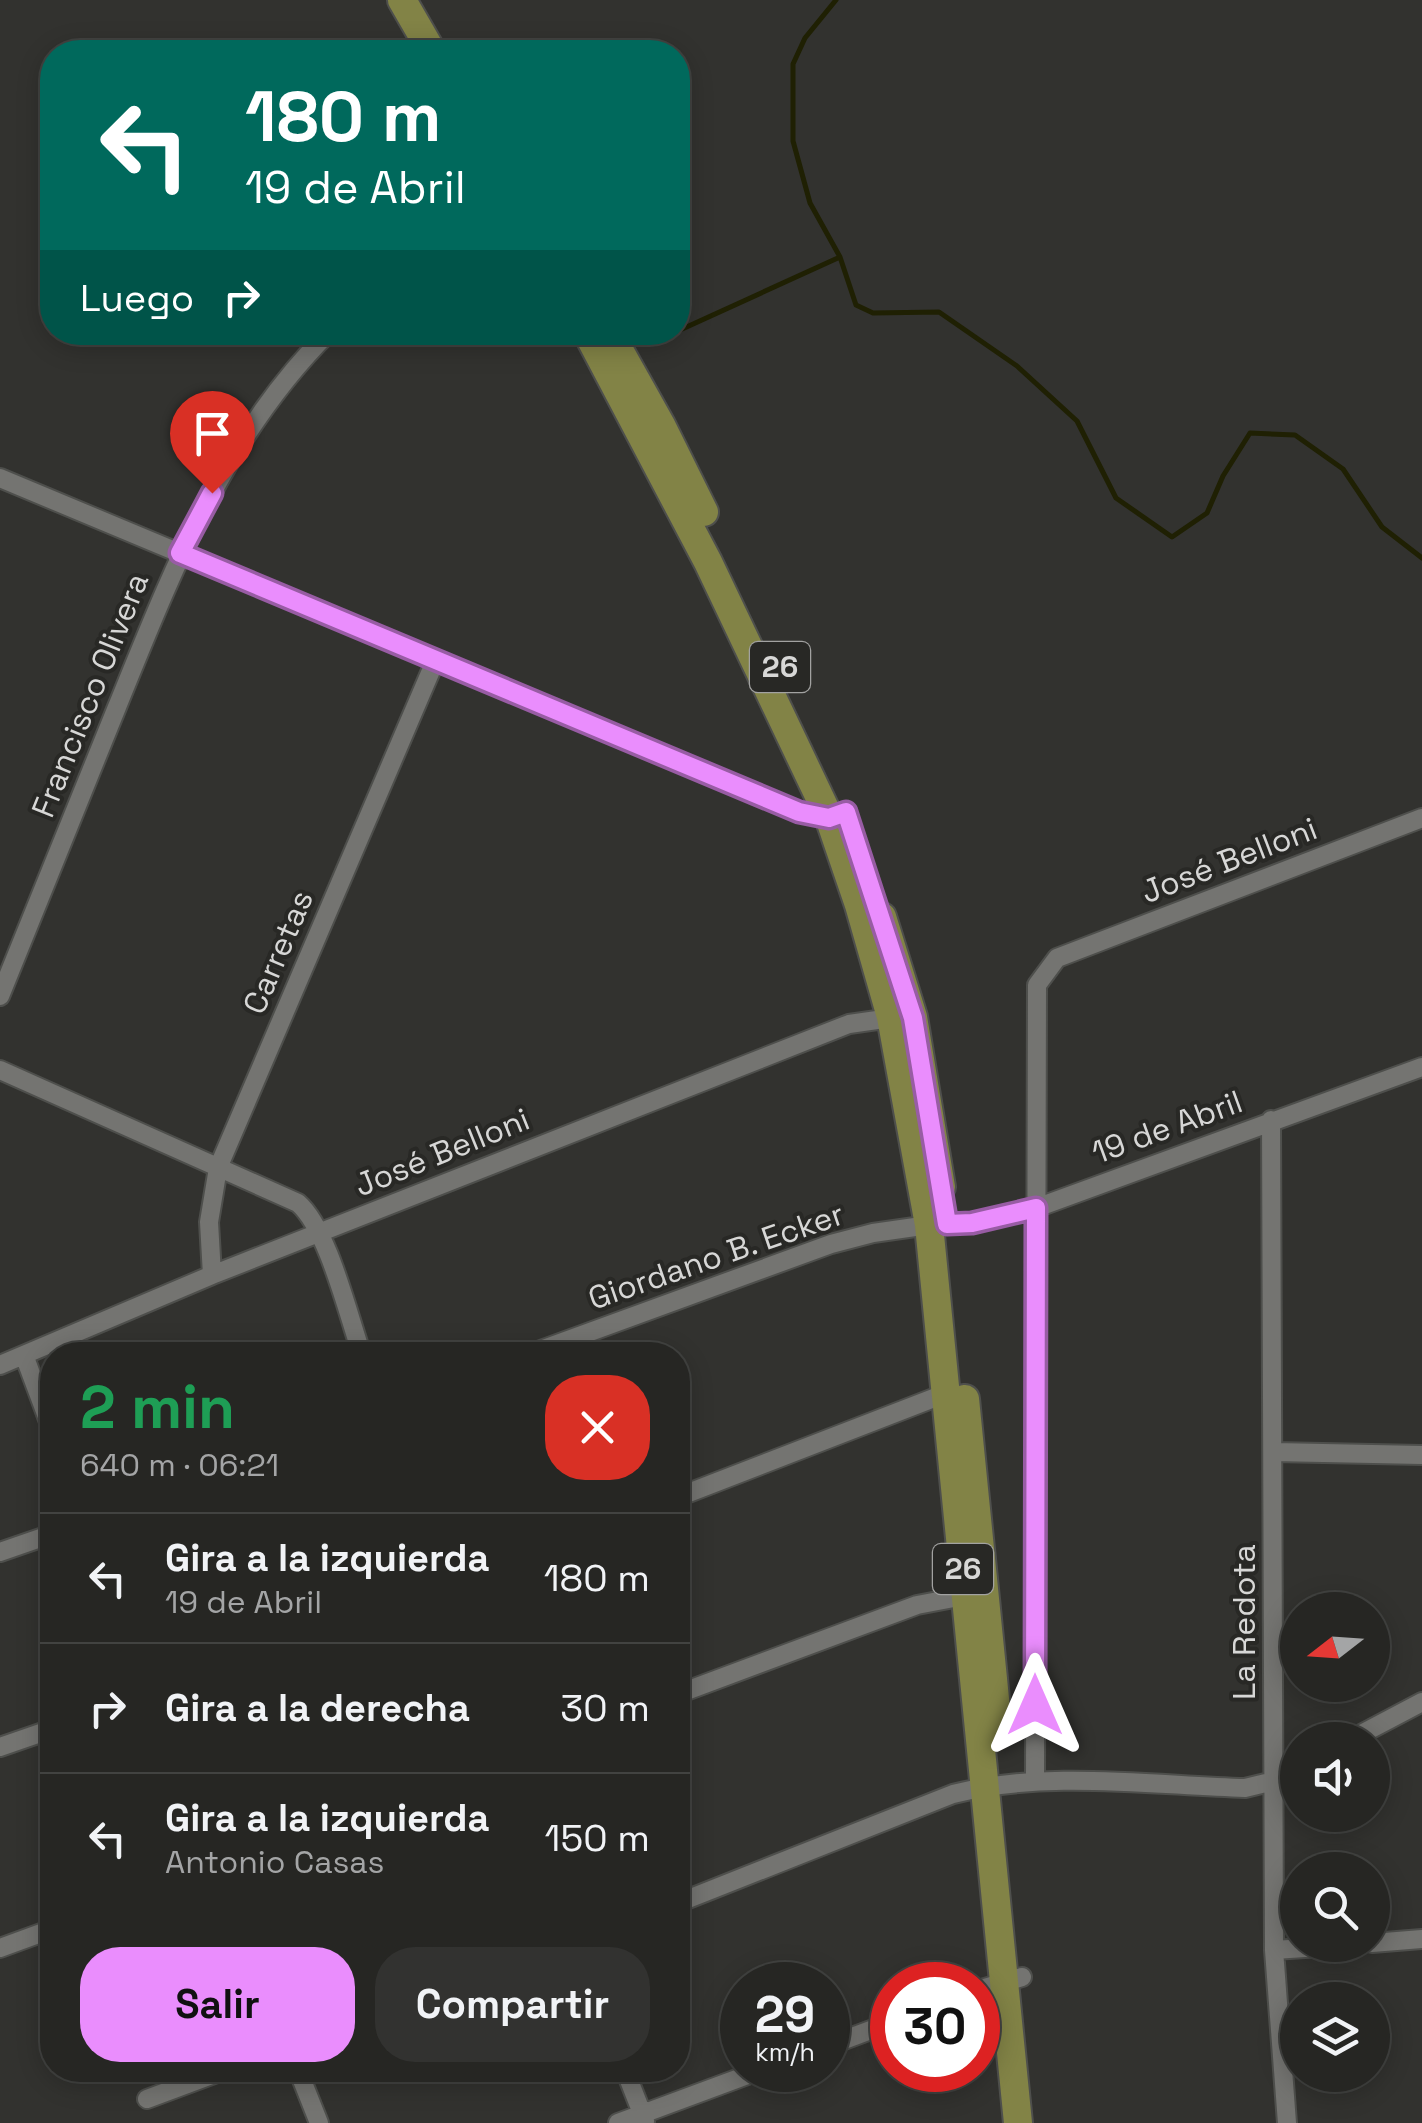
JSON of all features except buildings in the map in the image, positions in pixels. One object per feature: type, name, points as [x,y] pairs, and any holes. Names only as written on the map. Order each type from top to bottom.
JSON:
[{"type":"main road","points":[[402,0],[425,40]]},
{"type":"main road","points":[[424,0],[446,40]]},
{"type":"main road","name":"26","points":[[594,345],[837,815]]},
{"type":"main road","name":"26","points":[[616,345],[803,713],[837,815],[860,905],[902,1017],[938,1224],[1014,1979],[1036,2123]]},
{"type":"main road","name":"26","points":[[1014,1979],[1018,2123]]},
{"type":"street","name":"Francisco Olivera","points":[[0,996],[180,553],[228,463],[263,408],[316,345]]},
{"type":"street","points":[[0,478],[799,812],[837,815]]},
{"type":"street","name":"Carretas","points":[[212,1276],[209,1222],[218,1168],[436,660]]},
{"type":"street","name":"José Belloni","points":[[1036,1208],[1037,984],[1058,958],[1422,818]]},
{"type":"street","name":"José Belloni","points":[[53,1342],[320,1232],[849,1024],[902,1017]]},
{"type":"street","name":"19 de Abril","points":[[938,1224],[972,1223],[1036,1208],[1422,1067]]},
{"type":"street","points":[[0,1070],[298,1203],[309,1212],[320,1232],[358,1342]]},
{"type":"street","name":"La Redota","points":[[1271,1120],[1274,1950],[1286,2123]]},
{"type":"street","points":[[1034,1781],[1036,1208]]},
{"type":"street","name":"Giordano B. Ecker","points":[[563,1342],[831,1244],[873,1233],[938,1224]]},
{"type":"street","name":"José Belloni","points":[[0,1365],[40,1347]]},
{"type":"street","points":[[24,1354],[40,1397]]},
{"type":"street","points":[[690,1492],[954,1390]]},
{"type":"street","points":[[1274,1452],[1422,1455]]},
{"type":"street","points":[[0,1552],[40,1538]]},
{"type":"street","points":[[690,1690],[917,1606],[976,1594]]},
{"type":"street","points":[[1384,1722],[1422,1702]]},
{"type":"street","points":[[0,1746],[40,1733]]},
{"type":"street","points":[[690,1898],[953,1794],[993,1784],[1034,1781],[1245,1788],[1280,1778]]},
{"type":"street","points":[[0,1948],[40,1933]]},
{"type":"street","points":[[1390,1943],[1422,1940]]},
{"type":"street","points":[[1274,1950],[1280,1950]]},
{"type":"street","points":[[1000,1983],[1014,1979]]},
{"type":"street","points":[[147,2099],[193,2082]]},
{"type":"street","points":[[303,2082],[320,2123]]},
{"type":"street","points":[[630,2082],[644,2118]]},
{"type":"street","points":[[618,2123],[644,2118],[720,2087]]},
{"type":"waterway","points":[[836,0],[805,38],[793,64],[793,141],[810,203],[840,257],[856,305],[873,313],[939,312],[1017,366],[1077,421],[1116,498],[1172,537],[1207,513],[1223,476],[1250,433],[1295,435],[1343,469],[1382,527],[1422,558]]},
{"type":"waterway","points":[[690,325],[840,257]]},
{"type":"route","points":[[212,493],[180,553],[799,812],[829,818],[846,812],[913,1018],[947,1224],[972,1223],[1036,1208],[1035,1705]]}]
